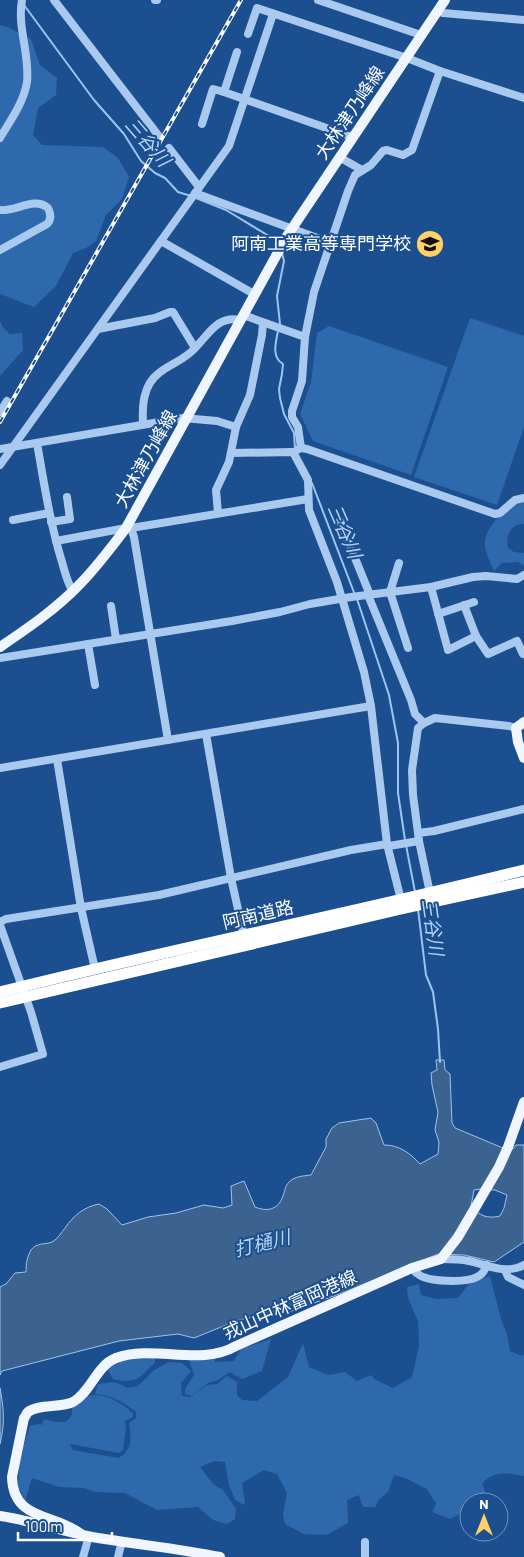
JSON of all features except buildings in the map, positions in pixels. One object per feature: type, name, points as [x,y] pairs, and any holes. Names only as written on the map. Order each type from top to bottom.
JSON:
[{"type":"highway","name":"阿南道路","points":[[0,992],[24,992],[405,902],[524,870]]},
{"type":"highway","name":"阿南道路","points":[[429,896],[524,882]]},
{"type":"highway","name":"阿南道路","points":[[0,1003],[24,992],[95,969],[405,902]]},
{"type":"main road","name":"大林津乃峰線","points":[[0,647],[36,622],[73,591],[128,528],[280,248],[352,137],[445,0]]},
{"type":"main road","points":[[520,725],[518,742],[524,758]]},
{"type":"main road","points":[[442,1257],[458,1237],[499,1167],[524,1102]]},
{"type":"main road","name":"戎山中林富岡港線","points":[[25,1509],[15,1497],[12,1486],[12,1477],[24,1418],[28,1412],[37,1409],[72,1402],[79,1397],[102,1369],[113,1359],[126,1355],[142,1354],[212,1355],[226,1352],[412,1268],[442,1257]]},
{"type":"main road","points":[[25,1509],[73,1528],[85,1535]]},
{"type":"main road","points":[[0,1516],[85,1535],[220,1557]]},
{"type":"street","points":[[0,138],[22,98],[27,82],[27,63],[21,23],[22,0]]},
{"type":"street","points":[[54,0],[158,135]]},
{"type":"street","points":[[318,0],[421,35]]},
{"type":"street","points":[[342,8],[345,0]]},
{"type":"street","points":[[248,34],[257,8],[524,98]]},
{"type":"street","points":[[438,10],[443,13],[524,20]]},
{"type":"street","points":[[0,465],[229,146],[273,14]]},
{"type":"street","points":[[224,92],[237,52]]},
{"type":"street","points":[[405,902],[390,845],[371,706],[364,672],[337,582],[309,510],[308,480],[296,450],[298,427],[292,417],[292,411],[302,381],[305,337],[314,292],[355,175],[370,165],[383,151],[387,150],[403,155],[412,150],[440,71]]},
{"type":"street","points":[[202,124],[214,89],[352,137]]},
{"type":"street","points":[[168,148],[195,194],[331,243]]},
{"type":"street","points":[[339,157],[362,170]]},
{"type":"street","points":[[0,210],[38,203],[47,206],[50,214],[49,221],[46,224],[0,250]]},
{"type":"street","points":[[160,241],[254,294]]},
{"type":"street","points":[[98,329],[155,318],[173,312],[195,348]]},
{"type":"street","points":[[143,424],[142,408],[144,396],[153,380],[159,373],[190,354],[220,322],[241,318],[305,337]]},
{"type":"street","points":[[218,513],[216,490],[229,462],[236,427],[250,396],[263,323]]},
{"type":"street","points":[[0,412],[7,401]]},
{"type":"street","points":[[0,449],[187,418],[217,421],[236,427]]},
{"type":"street","points":[[37,443],[51,522],[70,587],[73,591]]},
{"type":"street","points":[[232,453],[296,450],[494,514],[500,513],[515,500],[524,498]]},
{"type":"street","points":[[51,522],[70,519],[67,497]]},
{"type":"street","points":[[56,541],[308,499]]},
{"type":"street","points":[[13,520],[49,513]]},
{"type":"street","points":[[340,521],[367,595],[410,697],[415,714],[424,723]]},
{"type":"street","points":[[128,528],[151,633],[168,740]]},
{"type":"street","points":[[399,563],[390,592],[408,648]]},
{"type":"street","points":[[0,658],[280,612],[310,604],[351,597],[431,587],[473,577],[517,578],[524,575]]},
{"type":"street","points":[[431,587],[448,650],[476,636]]},
{"type":"street","points":[[438,614],[474,602]]},
{"type":"street","points":[[464,605],[476,636],[488,654],[516,641],[523,654]]},
{"type":"street","points":[[111,606],[116,639]]},
{"type":"street","points":[[88,644],[95,684]]},
{"type":"street","points":[[0,768],[371,706]]},
{"type":"street","points":[[429,896],[417,839],[413,795],[412,770],[418,728],[435,718],[509,726],[520,725]]},
{"type":"street","points":[[206,734],[231,878],[244,936]]},
{"type":"street","points":[[57,759],[81,908],[95,969]]},
{"type":"street","points":[[0,1066],[43,1054],[0,923],[6,919],[159,895],[417,839],[434,831],[524,810]]},
{"type":"street","points":[[442,1257],[468,1260],[505,1270],[524,1266]]},
{"type":"street","points":[[412,1268],[418,1275],[425,1277],[444,1281],[460,1281],[477,1278],[485,1271],[487,1265]]},
{"type":"street","points":[[505,1270],[508,1276],[524,1285]]},
{"type":"street","points":[[20,1519],[25,1509]]},
{"type":"street","points":[[83,1557],[85,1535]]},
{"type":"street","points":[[118,1557],[122,1541]]},
{"type":"street","points":[[365,1542],[365,1557]]},
{"type":"shaded area","points":[[0,25],[31,39],[40,65],[57,78],[56,95],[38,108],[33,135],[42,145],[103,147],[118,158],[129,177],[122,199],[106,215],[96,241],[86,248],[73,253],[56,286],[34,307],[0,294]]},
{"type":"shaded area","points":[[470,318],[524,336],[524,427],[497,505],[414,477]]},
{"type":"shaded area","points":[[0,321],[10,334],[22,333],[23,350],[0,376]]},
{"type":"shaded area","points":[[329,326],[448,367],[411,475],[313,441],[300,414],[311,382],[317,333]]},
{"type":"shaded area","points":[[524,501],[524,524],[519,524],[512,528],[508,535],[507,543],[508,548],[514,552],[524,553],[524,566],[518,562],[502,563],[494,571],[487,556],[485,546],[487,534],[503,512],[514,504]]},
{"type":"shaded area","points":[[490,1276],[510,1351],[522,1356],[524,1354],[524,1476],[497,1474],[482,1483],[485,1492],[459,1492],[459,1514],[450,1519],[432,1512],[436,1504],[427,1489],[405,1478],[394,1475],[388,1492],[379,1500],[375,1507],[363,1507],[359,1495],[347,1500],[348,1523],[326,1535],[304,1534],[285,1524],[283,1514],[287,1493],[277,1474],[264,1470],[242,1483],[244,1505],[235,1500],[229,1485],[225,1462],[214,1461],[200,1467],[214,1485],[223,1490],[236,1509],[235,1519],[227,1524],[213,1520],[198,1507],[157,1510],[125,1493],[95,1492],[84,1488],[59,1487],[32,1478],[25,1501],[18,1486],[20,1456],[30,1426],[44,1425],[42,1423],[44,1419],[66,1422],[72,1415],[72,1406],[80,1400],[92,1395],[105,1396],[123,1405],[133,1413],[133,1417],[125,1421],[126,1429],[123,1450],[119,1453],[70,1444],[73,1450],[119,1458],[129,1447],[129,1423],[136,1418],[136,1412],[117,1400],[107,1396],[95,1394],[98,1384],[115,1382],[128,1388],[138,1386],[154,1370],[169,1362],[182,1363],[191,1371],[181,1383],[182,1396],[190,1397],[207,1385],[217,1384],[227,1376],[237,1382],[237,1395],[242,1400],[257,1401],[288,1377],[303,1343],[309,1367],[328,1375],[345,1372],[357,1381],[371,1375],[376,1380],[393,1388],[412,1377],[419,1346],[418,1321],[408,1298],[407,1287],[419,1284],[421,1295],[436,1299],[458,1298],[468,1285]]},
{"type":"shaded area","points":[[271,1339],[262,1371],[242,1379],[230,1372],[218,1380],[208,1383],[191,1396],[185,1394],[185,1389],[194,1375],[189,1359],[215,1358],[215,1362],[234,1361],[241,1349]]},
{"type":"shaded area","points":[[134,1358],[155,1358],[155,1363],[135,1380],[113,1379],[108,1370],[120,1362]]},
{"type":"water","name":"打樋川","points":[[436,1060],[444,1060],[445,1070],[450,1074],[452,1123],[455,1128],[503,1148],[513,1149],[516,1145],[524,1145],[524,1242],[494,1262],[464,1255],[438,1254],[342,1293],[286,1313],[275,1311],[236,1321],[194,1338],[178,1334],[119,1341],[2,1371],[0,1375],[0,1287],[6,1284],[15,1273],[26,1272],[27,1261],[33,1247],[54,1241],[80,1212],[99,1204],[107,1209],[122,1225],[148,1217],[176,1213],[204,1205],[223,1208],[232,1205],[231,1186],[244,1181],[255,1207],[272,1209],[281,1201],[286,1187],[291,1180],[311,1175],[326,1147],[326,1139],[332,1128],[339,1123],[371,1118],[376,1123],[384,1145],[395,1146],[404,1150],[420,1164],[438,1154],[439,1142],[435,1130],[438,1112],[431,1073],[437,1070]],"holes":[[[474,1190],[495,1190],[507,1195],[500,1216],[484,1216],[471,1206]]]},
{"type":"water","points":[[0,1388],[3,1429],[0,1444]]},
{"type":"waterway","name":"三谷川","points":[[24,5],[94,100],[124,134],[141,161],[155,173],[165,178],[178,192],[191,196]]},
{"type":"waterway","name":"三谷川","points":[[196,198],[226,210],[277,241],[278,244]]},
{"type":"waterway","name":"三谷川","points":[[280,324],[277,296],[284,261],[282,253]]},
{"type":"waterway","name":"三谷川","points":[[278,331],[276,353],[279,361],[283,364],[279,389],[280,398],[284,414],[294,433],[295,449]]},
{"type":"waterway","name":"三谷川","points":[[312,483],[355,595]]},
{"type":"waterway","name":"三谷川","points":[[357,599],[389,695],[398,743],[398,793],[405,840]]},
{"type":"waterway","name":"三谷川","points":[[406,845],[415,892]]},
{"type":"waterway","name":"三谷川","points":[[418,909],[426,975],[433,992],[440,1062]]},
{"type":"railway","points":[[0,422],[241,0]]},
{"type":"place","name":"阿南工業高等専門学校","points":[[430,244]]}]
